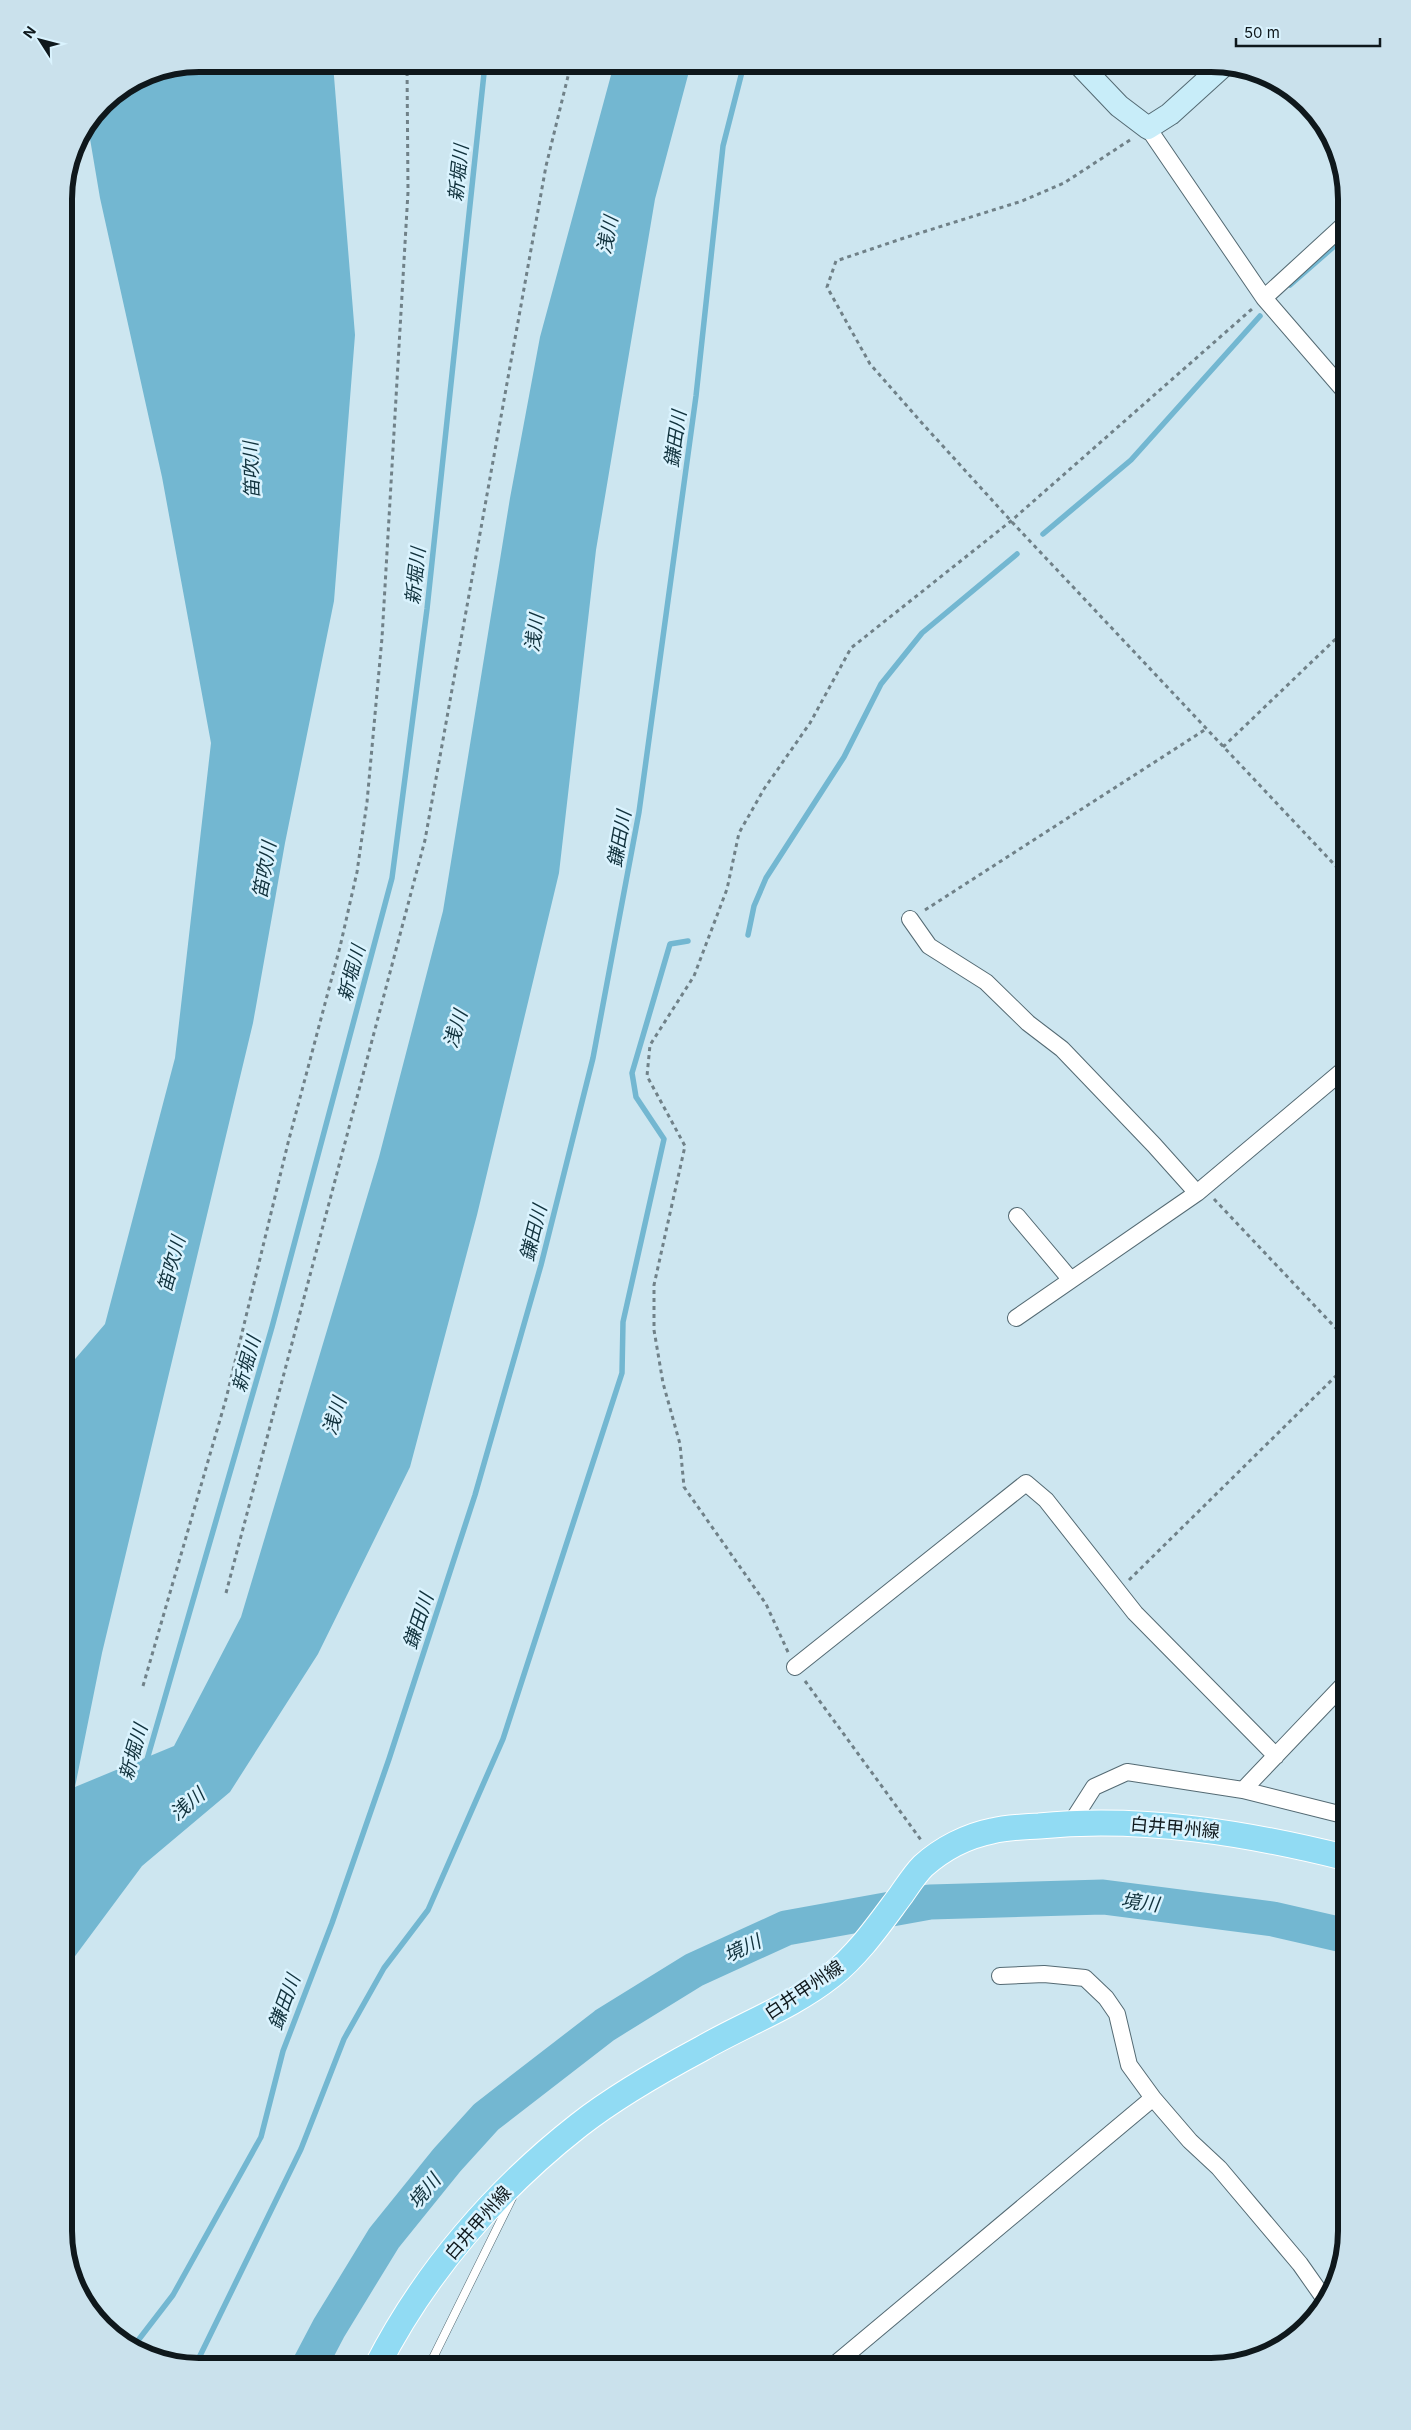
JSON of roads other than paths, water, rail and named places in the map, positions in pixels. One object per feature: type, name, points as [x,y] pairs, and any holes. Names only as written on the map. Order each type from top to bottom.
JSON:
[{"type":"main road","name":"白井甲州線","points":[[382,2357],[409,2311],[451,2252],[483,2213],[525,2172],[581,2124],[703,2047],[794,2001],[832,1976],[858,1950],[930,1861],[958,1842],[992,1830],[1071,1823],[1189,1828],[1270,1839],[1338,1856]]},
{"type":"street","points":[[1088,73],[1119,106],[1148,128],[1264,298],[1338,384]]},
{"type":"street","points":[[1148,128],[1170,114],[1215,73]]},
{"type":"street","points":[[1264,298],[1338,230]]},
{"type":"street","points":[[910,919],[929,946],[986,982],[1028,1023],[1062,1049],[1197,1193]]},
{"type":"street","points":[[1016,1318],[1197,1193],[1338,1075]]},
{"type":"street","points":[[1017,1216],[1071,1280]]},
{"type":"street","points":[[795,1668],[1026,1483],[1046,1500],[1135,1613],[1276,1756]]},
{"type":"street","points":[[1244,1790],[1338,1691]]},
{"type":"street","points":[[1071,1823],[1094,1787],[1127,1772],[1244,1790],[1338,1814]]},
{"type":"street","points":[[1000,1976],[1044,1974],[1086,1978],[1106,1998],[1117,2014],[1128,2065],[1190,2141],[1219,2168],[1300,2264],[1322,2295]]},
{"type":"street","points":[[843,2358],[1153,2098]]},
{"type":"lane","points":[[433,2357],[525,2172]]},
{"type":"water","points":[[191,73],[334,73],[355,335],[334,601],[285,843],[253,1023],[102,1653],[75,1787],[174,1746],[241,1617],[379,1157],[443,911],[510,498],[540,337],[612,73],[689,73],[655,199],[596,550],[559,873],[477,1215],[410,1467],[318,1654],[230,1792],[142,1866],[72,1960],[72,1362],[105,1324],[175,1058],[211,743],[162,477],[100,198],[89,135],[116,104],[136,89],[158,79]]},
{"type":"waterway","name":"新堀川","points":[[146,1763],[272,1327],[392,878],[427,609],[484,73]]},
{"type":"waterway","name":"鎌田川","points":[[138,2341],[173,2295],[261,2137],[283,2051],[332,1923],[389,1759],[475,1495],[541,1265],[593,1058],[639,812],[696,396],[723,146],[742,73]]},
{"type":"waterway","points":[[1290,285],[1338,243]]},
{"type":"waterway","points":[[1043,534],[1131,460],[1260,316]]},
{"type":"waterway","points":[[748,935],[754,906],[766,878],[844,757],[881,684],[922,633],[1017,554]]},
{"type":"waterway","points":[[199,2357],[301,2149],[344,2039],[384,1968],[428,1910],[503,1739],[622,1373],[623,1322],[664,1139],[636,1097],[632,1073],[670,944],[688,941]]},
{"type":"waterway","name":"境川","points":[[314,2357],[329,2328],[384,2238],[447,2160],[486,2117],[605,2025],[694,1970],[786,1928],[930,1902],[1103,1897],[1273,1919],[1338,1934]]},
{"type":"water label","name":"浅川","points":[[607,235]]},
{"type":"water label","name":"笛吹川","points":[[251,470]]},
{"type":"water label","name":"浅川","points":[[534,633]]},
{"type":"water label","name":"笛吹川","points":[[264,870]]},
{"type":"water label","name":"浅川","points":[[455,1029]]},
{"type":"water label","name":"笛吹川","points":[[171,1264]]},
{"type":"water label","name":"浅川","points":[[334,1416]]},
{"type":"water label","name":"浅川","points":[[187,1804]]}]
